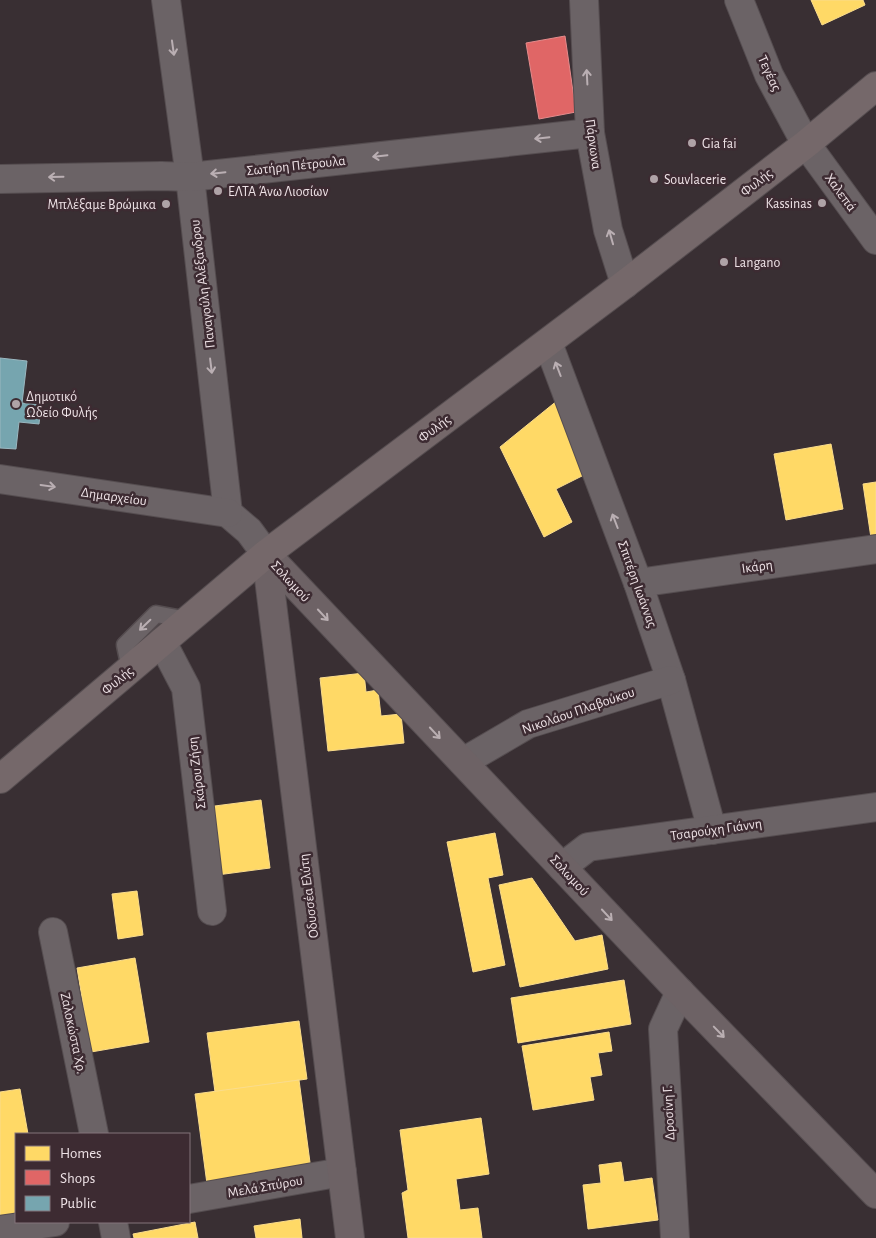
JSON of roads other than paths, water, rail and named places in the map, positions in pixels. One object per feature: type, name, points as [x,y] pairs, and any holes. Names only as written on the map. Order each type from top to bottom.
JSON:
[{"type":"main road","name":"Φυλής","points":[[0,779],[266,554],[625,284],[806,144],[876,86]]},
{"type":"street","name":"Παναγούλη Αλέξανδρου","points":[[166,0],[190,177],[228,513]]},
{"type":"street","name":"Πάρνωνα","points":[[584,0],[590,133],[608,230],[625,284]]},
{"type":"street","name":"Τεγέας","points":[[739,0],[769,75],[806,144]]},
{"type":"street","name":"Σωτήρη Πέτρουλα","points":[[0,178],[190,177],[590,133]]},
{"type":"street","name":"Χαλεπά","points":[[806,144],[876,240]]},
{"type":"street","name":"Σπιτέρη Ιωάννας","points":[[548,343],[638,583],[671,680],[712,830]]},
{"type":"street","name":"Δημαρχείου","points":[[0,479],[228,513]]},
{"type":"street","points":[[228,513],[249,531],[266,554]]},
{"type":"street","name":"Ικάρη","points":[[638,583],[876,549]]},
{"type":"street","name":"Σολωμού","points":[[266,554],[680,992],[876,1194]]},
{"type":"street","name":"Οδυσσέα Ελύτη","points":[[266,554],[350,1238]]},
{"type":"street","name":"Σκάρου Ζήση","points":[[162,642],[186,688],[212,911]]},
{"type":"street","name":"Νικολάου Πλαβούκου","points":[[463,762],[528,724],[671,680]]},
{"type":"street","name":"Τσαρούχη Γιάννη","points":[[562,867],[588,847],[876,807]]},
{"type":"street","name":"Ζαλοκώστα Χρ.","points":[[53,932],[94,1133]]},
{"type":"street","name":"Δροσίνη Γ.","points":[[672,1238],[664,1029],[680,992]]},
{"type":"street","name":"Μελά Σπύρου","points":[[190,1199],[342,1172]]},
{"type":"street","points":[[0,1230],[48,1223]]},
{"type":"street","points":[[113,1223],[116,1238]]},
{"type":"lane","points":[[130,669],[124,645],[156,614],[188,620]]},
{"type":"place","name":"Gia fai","points":[[692,143]]},
{"type":"place","name":"Souvlacerie","points":[[654,179]]},
{"type":"place","name":"ΕΛΤΑ Άνω Λιοσίων","points":[[218,191]]},
{"type":"place","name":"Kassinas","points":[[822,203]]},
{"type":"place","name":"Μπλέξαμε Βρώμικα","points":[[166,204]]},
{"type":"place","name":"Langano","points":[[724,262]]},
{"type":"place","name":"Δημοτικό Ωδείο Φυλής","points":[[16,404]]}]
